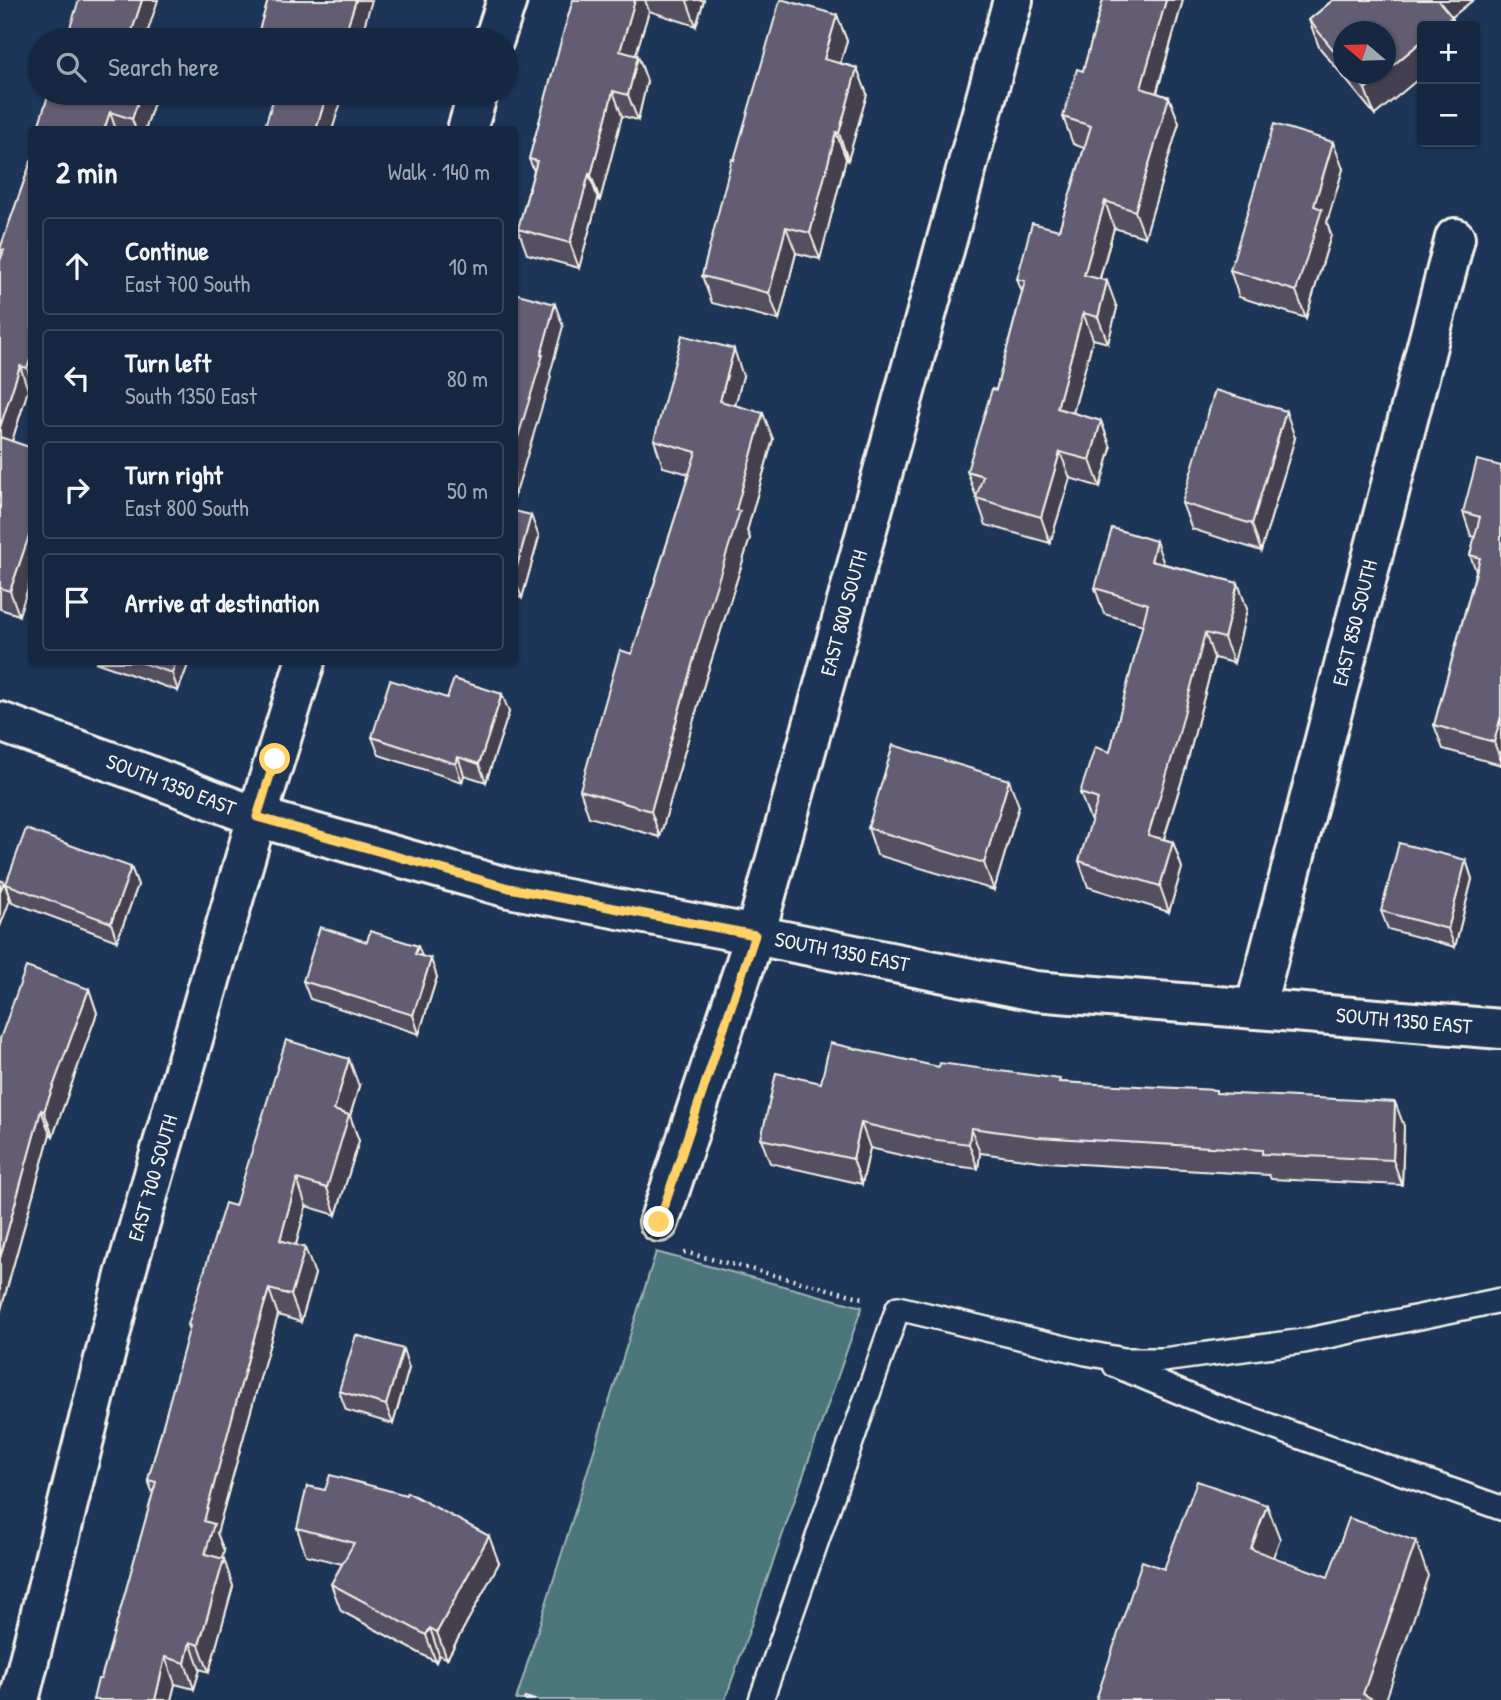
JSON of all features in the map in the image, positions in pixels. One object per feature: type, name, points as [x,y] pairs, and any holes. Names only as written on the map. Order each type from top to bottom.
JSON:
[{"type":"street","points":[[498,28],[507,0]]},
{"type":"street","name":"EAST 800 SOUTH","points":[[669,1236],[755,935],[1013,0]]},
{"type":"street","points":[[468,126],[474,105]]},
{"type":"street","name":"EAST 850 SOUTH","points":[[1255,1009],[1455,238]]},
{"type":"street","name":"EAST 700 SOUTH","points":[[19,1700],[125,1275],[257,817],[304,665]]},
{"type":"street","name":"SOUTH 1350 EAST","points":[[0,722],[257,817],[509,888],[1035,991],[1501,1029]]},
{"type":"lane","points":[[761,1700],[898,1308],[1086,1353],[1124,1360],[1164,1360],[1304,1341],[1501,1300]]},
{"type":"lane","points":[[1086,1353],[1211,1405],[1501,1508]]},
{"type":"path","points":[[669,1236],[867,1299]]},
{"type":"green space","points":[[656,1252],[862,1307],[725,1700],[516,1700]]},
{"type":"building","points":[[79,0],[142,0],[133,28],[70,28]]},
{"type":"building","points":[[268,0],[356,0],[347,28],[260,28]]},
{"type":"building","points":[[573,0],[635,0],[620,51],[638,56],[628,95],[613,91],[570,243],[518,229],[537,161],[529,159]]},
{"type":"building","points":[[780,0],[837,15],[824,59],[857,68],[839,133],[836,132],[810,233],[786,227],[769,293],[702,276],[732,159],[734,160]]},
{"type":"building","points":[[1103,0],[1166,0],[1141,88],[1169,97],[1135,211],[1105,201],[1084,275],[1107,281],[1098,317],[1083,313],[1057,408],[1101,421],[1090,460],[1060,452],[1041,517],[976,498],[983,476],[967,471],[992,389],[996,390],[1025,281],[1017,279],[1032,223],[1059,230],[1091,126],[1063,117],[1077,69],[1083,71]]},
{"type":"building","points":[[1333,0],[1438,0],[1452,17],[1447,21],[1417,21],[1417,45],[1396,63],[1396,21],[1333,21],[1333,50],[1309,20]]},
{"type":"building","points":[[45,105],[137,105],[132,119],[110,112],[105,126],[38,126]]},
{"type":"building","points":[[271,105],[323,105],[317,126],[265,126]]},
{"type":"building","points":[[1274,124],[1333,142],[1314,206],[1322,209],[1296,291],[1230,270]]},
{"type":"building","points":[[28,170],[28,365],[27,368],[20,366],[0,427],[0,261],[4,250],[0,249]]},
{"type":"building","points":[[518,294],[555,304],[543,355],[518,437]]},
{"type":"building","points":[[682,335],[734,349],[720,401],[763,413],[736,510],[740,511],[695,654],[651,811],[580,790],[620,650],[632,654],[696,452],[654,440]]},
{"type":"building","points":[[1215,390],[1286,411],[1252,524],[1182,503]]},
{"type":"building","points":[[0,437],[28,447],[28,539],[10,591],[0,588]]},
{"type":"building","points":[[1477,460],[1501,466],[1501,716],[1494,742],[1434,725],[1480,558],[1470,555],[1480,517],[1463,512]]},
{"type":"building","points":[[518,512],[531,515],[518,562]]},
{"type":"building","points":[[1112,528],[1156,541],[1151,561],[1238,583],[1224,638],[1205,633],[1177,741],[1148,835],[1173,842],[1160,886],[1079,861],[1098,799],[1080,793],[1095,747],[1110,752],[1148,604],[1095,588]]},
{"type":"building","points":[[148,665],[175,665],[172,673]]},
{"type":"building","points":[[454,679],[502,694],[479,764],[458,757],[456,764],[372,737],[390,680],[447,698]]},
{"type":"building","points":[[893,745],[1009,780],[984,863],[868,828]]},
{"type":"building","points":[[26,829],[131,867],[111,923],[6,884]]},
{"type":"building","points":[[1399,843],[1466,860],[1448,929],[1381,911]]},
{"type":"building","points":[[320,927],[367,942],[370,931],[418,946],[415,954],[431,959],[413,1015],[303,981]]},
{"type":"building","points":[[26,967],[89,989],[44,1111],[41,1110],[0,1258],[0,1039]]},
{"type":"building","points":[[286,1040],[349,1059],[334,1110],[349,1115],[327,1188],[297,1179],[280,1240],[305,1248],[291,1295],[269,1289],[204,1521],[214,1524],[205,1554],[224,1559],[199,1645],[190,1642],[185,1663],[165,1657],[155,1700],[93,1700],[156,1482],[148,1480],[190,1326],[188,1325],[225,1203],[235,1206]]},
{"type":"building","points":[[830,1043],[939,1067],[940,1063],[1060,1079],[1059,1082],[1395,1102],[1393,1160],[1262,1154],[1262,1150],[1037,1137],[971,1128],[969,1144],[930,1139],[861,1123],[853,1159],[761,1139],[776,1073],[821,1083]]},
{"type":"building","points":[[356,1335],[403,1349],[386,1405],[339,1391]]},
{"type":"building","points":[[330,1475],[406,1495],[407,1492],[489,1536],[437,1632],[430,1628],[426,1635],[331,1584],[354,1543],[297,1528],[307,1486],[325,1490]]},
{"type":"building","points":[[1197,1481],[1267,1505],[1251,1549],[1328,1577],[1349,1518],[1416,1541],[1363,1694],[1374,1700],[1096,1700],[1142,1561],[1164,1569]]},
{"type":"route","points":[[275,759],[257,817],[509,888],[755,935],[659,1222]]}]
